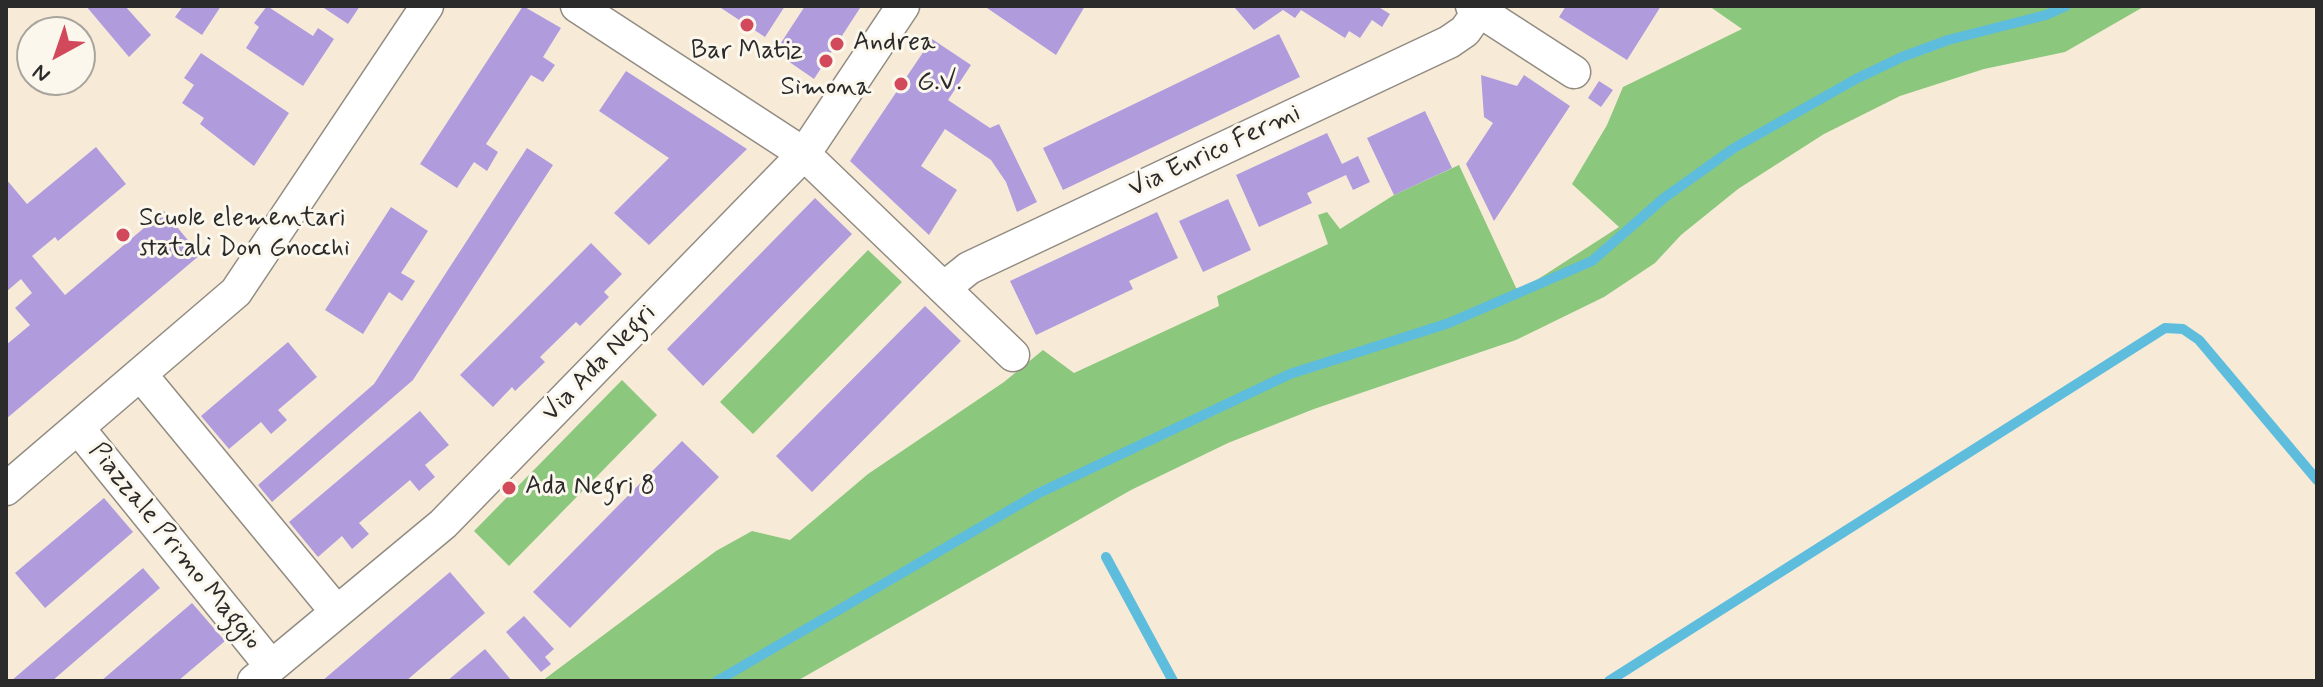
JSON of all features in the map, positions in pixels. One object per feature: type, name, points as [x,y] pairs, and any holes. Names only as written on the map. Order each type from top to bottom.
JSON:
[{"type":"street","points":[[6,489],[236,292],[427,6]]},
{"type":"street","points":[[577,6],[804,154],[1013,355]]},
{"type":"street","name":"Via Ada Negri","points":[[262,674],[443,524],[804,154],[903,6]]},
{"type":"street","points":[[1476,8],[1574,72]]},
{"type":"street","name":"Via Enrico Fermi","points":[[944,288],[969,268],[1449,42],[1465,31],[1476,8]]},
{"type":"street","points":[[141,375],[336,611]]},
{"type":"street","name":"Piazzale Primo Maggio","points":[[78,428],[262,674]]},
{"type":"green space","points":[[1709,6],[2145,6],[2065,52],[1984,69],[1900,96],[1824,134],[1738,189],[1681,235],[1655,263],[1604,297],[1516,340],[1314,409],[1228,443],[1131,490],[797,681],[542,681],[716,551],[752,531],[790,540],[868,474],[1004,382],[1043,350],[1074,373],[1219,306],[1217,296],[1328,244],[1318,215],[1327,212],[1340,229],[1394,195],[1459,165],[1518,292],[1619,227],[1572,184],[1607,125],[1623,87],[1742,29]]},
{"type":"green space","points":[[868,250],[902,282],[753,434],[720,402]]},
{"type":"green space","points":[[622,380],[657,415],[509,566],[474,531]]},
{"type":"building","points":[[86,6],[125,6],[151,35],[129,57]]},
{"type":"building","points":[[183,6],[221,6],[202,35],[175,17]]},
{"type":"building","points":[[267,6],[313,36],[318,28],[334,39],[303,86],[246,48],[259,27],[254,23]]},
{"type":"building","points":[[321,6],[360,6],[348,24]]},
{"type":"building","points":[[523,6],[561,28],[543,57],[555,65],[543,82],[531,75],[486,144],[498,152],[487,171],[474,162],[457,188],[420,164]]},
{"type":"building","points":[[718,6],[785,6],[765,37]]},
{"type":"building","points":[[805,6],[860,8],[814,79],[775,52]]},
{"type":"building","points":[[988,6],[1085,6],[1056,55]]},
{"type":"building","points":[[1377,6],[1390,14],[1382,27],[1372,20],[1360,38],[1349,31],[1345,38],[1301,10],[1295,18],[1283,10],[1254,30],[1235,8]]},
{"type":"building","points":[[1566,6],[1661,6],[1627,60],[1559,17]]},
{"type":"building","points":[[1279,34],[1300,77],[1063,190],[1043,148]]},
{"type":"building","points":[[932,39],[971,65],[948,100],[990,128],[999,124],[1037,202],[1017,212],[1006,182],[991,160],[945,129],[921,166],[957,190],[929,235],[850,161]]},
{"type":"building","points":[[201,53],[289,113],[254,166],[200,124],[204,118],[182,103],[194,85],[184,78]]},
{"type":"building","points":[[626,71],[747,149],[649,245],[614,213],[669,158],[599,111]]},
{"type":"building","points":[[1481,75],[1517,86],[1524,75],[1570,106],[1494,221],[1466,164],[1493,123],[1484,117]]},
{"type":"building","points":[[1599,81],[1613,90],[1601,107],[1588,98]]},
{"type":"building","points":[[1425,111],[1452,168],[1394,195],[1367,138]]},
{"type":"building","points":[[1327,133],[1342,164],[1358,156],[1370,182],[1353,190],[1346,175],[1307,193],[1312,203],[1259,227],[1236,175]]},
{"type":"building","points":[[96,147],[126,184],[58,241],[55,237],[32,256],[65,295],[164,211],[200,255],[6,419],[6,345],[30,325],[15,308],[32,293],[21,279],[6,292],[6,179],[27,204]]},
{"type":"building","points":[[527,148],[553,165],[413,380],[272,502],[258,485],[374,384]]},
{"type":"building","points":[[815,198],[852,234],[703,386],[667,349]]},
{"type":"building","points":[[1228,199],[1251,250],[1203,272],[1179,221]]},
{"type":"building","points":[[391,207],[428,231],[401,273],[415,281],[402,301],[389,292],[363,334],[325,310]]},
{"type":"building","points":[[1157,212],[1178,258],[1129,281],[1133,289],[1036,335],[1010,281]]},
{"type":"building","points":[[591,243],[622,274],[604,292],[609,297],[580,326],[576,322],[540,357],[545,362],[515,391],[512,387],[493,407],[460,375]]},
{"type":"building","points":[[925,306],[961,341],[812,492],[776,456]]},
{"type":"building","points":[[288,342],[317,377],[278,410],[287,420],[271,434],[261,422],[229,449],[201,416]]},
{"type":"building","points":[[420,411],[449,445],[425,465],[435,477],[419,491],[410,480],[359,523],[369,534],[352,549],[342,536],[318,557],[289,522]]},
{"type":"building","points":[[682,441],[719,477],[570,628],[533,592]]},
{"type":"building","points":[[104,498],[133,532],[45,608],[15,573]]},
{"type":"building","points":[[143,568],[160,588],[52,681],[11,681]]},
{"type":"building","points":[[450,572],[485,613],[406,681],[322,681]]},
{"type":"building","points":[[192,603],[225,641],[178,681],[101,681]]},
{"type":"building","points":[[524,616],[554,649],[545,657],[551,664],[541,672],[506,632]]},
{"type":"building","points":[[485,649],[512,681],[447,681]]},
{"type":"waterway","points":[[717,681],[1039,493],[1290,374],[1449,323],[1592,261],[1664,198],[1734,148],[1856,79],[1948,40],[2046,15],[2066,6]]},
{"type":"waterway","points":[[1609,681],[2165,328],[2183,329],[2199,340],[2317,480]]},
{"type":"waterway","points":[[1106,557],[1173,681]]},
{"type":"place","name":"Bar Matiz","points":[[747,25]]},
{"type":"place","name":"Andrea","points":[[837,44]]},
{"type":"place","name":"Simona","points":[[826,61]]},
{"type":"place","name":"G.V.","points":[[901,84]]},
{"type":"place","name":"Scuole elementari statali Don Gnocchi","points":[[123,235]]},
{"type":"place","name":"Ada Negri 8","points":[[509,488]]}]
